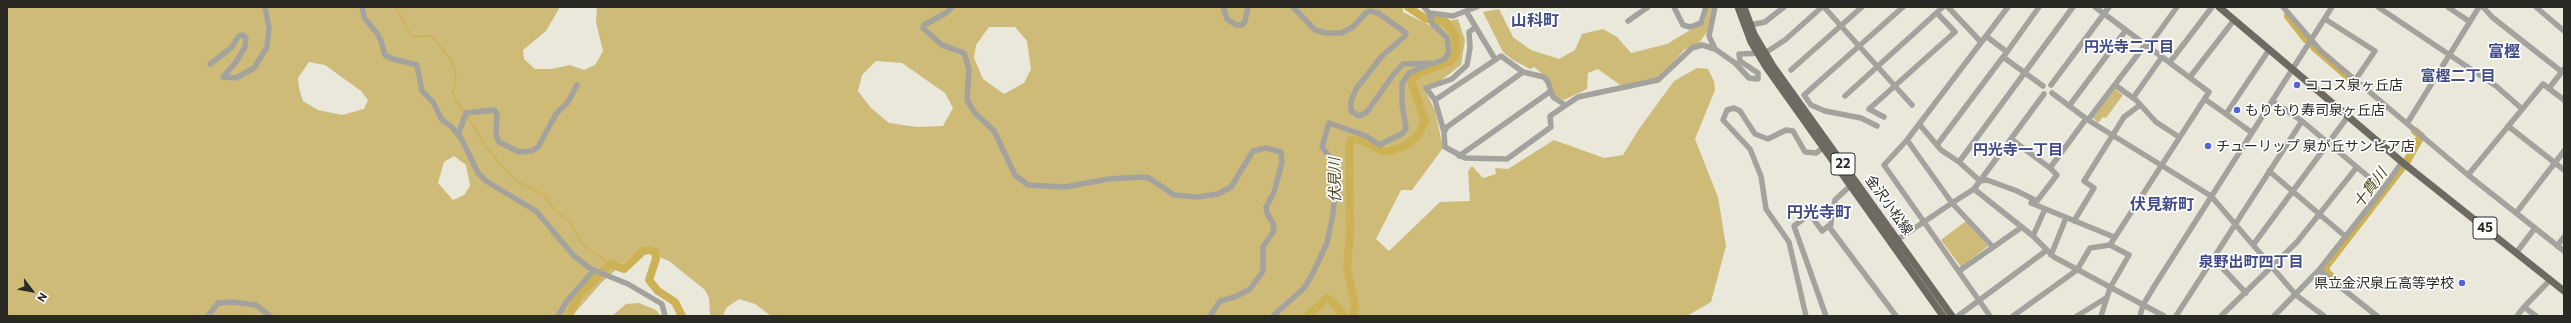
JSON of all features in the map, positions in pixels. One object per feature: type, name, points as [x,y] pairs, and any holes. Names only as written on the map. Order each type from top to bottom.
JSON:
[{"type":"main road","name":"金沢小松線","points":[[1738,7],[1744,27],[1757,54],[1943,316]]},
{"type":"main road","name":"金沢小松線","points":[[1744,7],[1750,25],[1765,53],[1952,316]]},
{"type":"main road","name":"45","points":[[2219,7],[2349,115],[2404,163],[2564,291]]},
{"type":"street","points":[[210,64],[231,48],[239,36],[243,35],[246,38],[244,47],[236,62],[223,77],[236,78],[254,68],[267,47],[269,28],[265,7]]},
{"type":"street","points":[[362,7],[364,19],[377,33],[385,55],[393,59],[417,65],[422,90],[433,102],[442,120],[458,135],[478,173],[486,181],[536,211],[574,256],[594,270],[628,284],[662,304],[665,316]]},
{"type":"street","points":[[952,7],[946,13],[924,25],[923,28],[942,46],[964,53],[969,69],[967,100],[974,112],[994,131],[1015,175],[1028,185],[1066,186],[1108,179],[1142,177],[1150,178],[1174,195],[1211,195],[1225,192],[1231,187],[1253,152],[1266,148],[1281,152],[1282,162],[1279,174],[1274,192],[1266,206],[1267,213],[1274,225],[1273,232],[1263,247],[1263,271],[1250,289],[1220,302],[1210,316]]},
{"type":"street","points":[[1223,7],[1227,19],[1236,25],[1242,25],[1245,22],[1248,7]]},
{"type":"street","points":[[1293,7],[1315,30],[1326,33],[1341,33],[1353,27],[1367,12],[1370,11],[1378,13],[1406,33],[1405,36],[1382,56],[1356,89],[1351,101],[1350,111],[1363,116],[1368,112],[1393,75],[1403,64],[1429,64],[1440,62],[1448,52],[1448,38],[1432,23],[1430,14],[1424,7]]},
{"type":"street","points":[[1430,14],[1453,16],[1477,7]]},
{"type":"street","points":[[1628,21],[1648,7]]},
{"type":"street","points":[[1674,7],[1683,25],[1690,27],[1701,23],[1706,7]]},
{"type":"street","points":[[1714,7],[1709,36],[1715,49]]},
{"type":"street","points":[[1750,25],[1765,22],[1784,7]]},
{"type":"street","points":[[1476,27],[1468,32],[1470,48],[1467,65],[1452,79],[1426,88],[1435,100],[1444,132],[1445,147],[1459,156],[1507,159],[1551,127],[1550,116],[1565,105],[1584,94],[1624,88],[1658,80],[1692,48],[1702,45],[1715,49],[1735,63],[1748,78],[1756,80],[1758,79],[1758,73],[1740,60],[1738,54],[1765,53],[1785,40],[1823,7],[1912,105]]},
{"type":"street","points":[[1792,70],[1862,7]]},
{"type":"street","points":[[1877,126],[1861,118],[1825,111],[1811,104],[1804,95],[1903,7]]},
{"type":"street","points":[[1845,96],[1943,7]]},
{"type":"street","points":[[1948,7],[1981,42]]},
{"type":"street","points":[[1990,316],[1884,165],[1920,125],[2008,7]]},
{"type":"street","points":[[1937,145],[2040,7]]},
{"type":"street","points":[[1958,162],[2073,7]]},
{"type":"street","points":[[2096,7],[2146,46],[2210,92],[2206,100],[2179,137],[2110,245]]},
{"type":"street","points":[[2052,93],[2051,85],[2109,7]]},
{"type":"street","points":[[2050,168],[2177,7]]},
{"type":"street","points":[[2170,62],[2212,7]]},
{"type":"street","points":[[2140,316],[2143,305],[2210,196],[2332,7]]},
{"type":"street","points":[[2378,7],[2496,86],[2521,108]]},
{"type":"street","points":[[2448,7],[2470,22]]},
{"type":"street","points":[[2408,122],[2479,7]]},
{"type":"street","points":[[2483,7],[2492,17],[2563,71],[2550,87]]},
{"type":"street","points":[[2536,7],[2564,31]]},
{"type":"street","points":[[2284,8],[2321,50],[2408,122],[2468,175],[2564,251]]},
{"type":"street","points":[[1466,11],[1495,59]]},
{"type":"street","points":[[1884,116],[1869,109],[1955,32],[1937,13]]},
{"type":"street","points":[[2325,19],[2375,51],[2356,79]]},
{"type":"street","points":[[2190,77],[2234,20]]},
{"type":"street","points":[[2069,106],[2126,30]]},
{"type":"street","points":[[1986,36],[2024,72],[2043,86],[2051,85]]},
{"type":"street","points":[[2226,114],[2269,50]]},
{"type":"street","points":[[1435,100],[1501,56],[1523,72],[1544,77],[1553,97],[1565,105]]},
{"type":"street","points":[[2133,98],[2162,57]]},
{"type":"street","points":[[1273,316],[1304,288],[1312,278],[1327,243],[1333,214],[1337,174],[1336,165],[1322,147],[1329,123],[1366,136],[1379,145],[1403,133],[1406,128],[1402,104],[1402,84],[1409,73],[1429,64]]},
{"type":"street","points":[[1444,132],[1447,127],[1523,72]]},
{"type":"street","points":[[2468,175],[2542,84],[2550,87],[2564,100]]},
{"type":"street","points":[[458,135],[466,113],[494,110],[497,114],[496,135],[499,142],[519,152],[532,151],[538,147],[556,114],[568,102],[577,85]]},
{"type":"street","points":[[2115,85],[2133,98],[2156,122],[2179,137]]},
{"type":"street","points":[[1897,240],[1974,189],[2044,94],[2043,86]]},
{"type":"street","points":[[1459,156],[1551,91]]},
{"type":"street","points":[[2044,94],[2052,93],[2087,120],[2210,196],[2296,295],[2323,316]]},
{"type":"street","points":[[2206,100],[2252,132]]},
{"type":"street","points":[[2272,101],[2302,121],[2384,190]]},
{"type":"street","points":[[2074,221],[2094,188],[2084,181],[2124,118],[2140,105]]},
{"type":"street","points":[[1806,316],[1788,242],[1766,209],[1761,176],[1750,149],[1724,120],[1727,110],[1734,108],[1740,111],[1755,134],[1768,140],[1786,130],[1793,131],[1805,152],[1816,153],[1823,148]]},
{"type":"street","points":[[2252,246],[2349,115]]},
{"type":"street","points":[[2176,316],[2302,121]]},
{"type":"street","points":[[1920,125],[1937,145],[1980,181]]},
{"type":"street","points":[[2508,126],[2564,170]]},
{"type":"street","points":[[1980,181],[1986,180],[2037,201],[2057,175],[2011,139]]},
{"type":"street","points":[[1907,140],[1952,203],[1994,247]]},
{"type":"street","points":[[2516,213],[2564,152]]},
{"type":"street","points":[[2274,316],[2319,270],[2404,163]]},
{"type":"street","points":[[2221,316],[2272,267],[2319,214],[2357,167]]},
{"type":"street","points":[[2269,171],[2346,237]]},
{"type":"street","points":[[1826,316],[1794,226],[1810,214],[1822,231],[1830,224],[1835,200],[1850,186]]},
{"type":"street","points":[[1974,189],[2033,236],[2049,253],[2077,270],[2164,316]]},
{"type":"street","points":[[2033,199],[2032,203],[2114,237]]},
{"type":"street","points":[[2033,236],[2045,209]]},
{"type":"street","points":[[1958,316],[1979,300],[2049,253],[2066,218]]},
{"type":"street","points":[[1830,224],[1838,238],[1861,266],[1896,316]]},
{"type":"street","points":[[1959,271],[2022,227]]},
{"type":"street","points":[[2516,253],[2535,228]]},
{"type":"street","points":[[2557,246],[2564,237]]},
{"type":"street","points":[[2014,316],[2077,270],[2090,248],[2110,245],[2130,255],[2110,288],[2101,316]]},
{"type":"street","points":[[2213,258],[2246,293]]},
{"type":"street","points":[[558,316],[567,301],[594,270]]},
{"type":"street","points":[[2319,270],[2377,316]]},
{"type":"street","points":[[2517,316],[2550,280]]},
{"type":"street","points":[[2077,316],[2106,298]]},
{"type":"street","points":[[208,316],[218,303],[232,302],[256,305],[270,316]]},
{"type":"street","points":[[2524,307],[2536,316]]},
{"type":"street","points":[[2365,316],[2370,310]]},
{"type":"shaded area","points":[[7,7],[560,7],[546,31],[523,50],[524,59],[535,69],[552,69],[570,65],[584,70],[595,65],[603,51],[596,22],[597,7],[1403,7],[1403,12],[1429,25],[1458,19],[1465,40],[1461,65],[1439,82],[1423,87],[1435,110],[1443,148],[1412,190],[1401,190],[1376,239],[1389,251],[1440,202],[1470,201],[1468,171],[1472,166],[1483,178],[1496,174],[1495,168],[1508,169],[1554,140],[1604,158],[1623,155],[1639,129],[1674,81],[1697,68],[1708,69],[1714,81],[1715,90],[1695,139],[1718,197],[1726,246],[1711,302],[1687,316],[771,316],[755,304],[739,299],[726,308],[723,316],[710,316],[709,298],[705,290],[669,261],[640,249],[602,282],[572,316],[7,316]],"holes":[[[989,27],[1015,27],[1027,41],[1031,69],[1024,83],[1004,94],[983,79],[974,58],[976,45]],[[876,61],[902,63],[945,93],[953,108],[943,126],[917,127],[889,123],[871,108],[858,91],[862,75]],[[309,62],[325,65],[361,91],[368,100],[364,109],[342,115],[318,110],[303,101],[298,78]],[[454,156],[466,165],[470,186],[464,195],[453,200],[438,183],[444,162]]]},
{"type":"shaded area","points":[[1708,7],[1713,7],[1707,32],[1699,43],[1684,50],[1658,79],[1623,87],[1598,69],[1588,73],[1587,89],[1564,100],[1554,96],[1550,80],[1534,67],[1530,69],[1513,60],[1503,52],[1483,12],[1499,9],[1513,37],[1531,50],[1559,59],[1575,50],[1582,34],[1603,29],[1617,37],[1631,53],[1667,44],[1705,21]]},
{"type":"shaded area","points":[[2115,89],[2123,95],[2106,118],[2103,117],[2098,123],[2093,118]]},
{"type":"shaded area","points":[[1966,221],[1988,246],[1961,267],[1941,240]]},
{"type":"shaded area","points":[[639,303],[656,310],[661,316],[612,316],[626,304]]},
{"type":"waterway","points":[[396,7],[412,37],[432,36],[452,61],[456,74],[453,92],[455,100],[464,112]]},
{"type":"waterway","name":"伏見川","points":[[1353,316],[1355,305],[1347,268],[1350,232],[1349,146],[1351,140],[1359,139],[1383,151],[1390,151],[1405,146],[1417,137],[1425,121],[1411,80],[1419,73],[1450,62],[1456,53],[1455,36],[1446,22],[1426,19],[1408,7]]},
{"type":"waterway","name":"十貫川","points":[[2288,16],[2306,39]]},
{"type":"waterway","name":"十貫川","points":[[2314,47],[2353,81]]},
{"type":"waterway","points":[[467,115],[486,147],[509,174],[517,181],[544,195],[554,209],[571,223],[580,241],[588,249],[610,264]]},
{"type":"waterway","name":"十貫川","points":[[2344,287],[2326,272],[2326,266],[2407,161],[2421,136],[2415,131]]},
{"type":"waterway","name":"伏見川","points":[[569,316],[579,295],[610,264],[624,269],[643,251],[650,250],[655,252],[656,259],[649,280],[658,291],[675,302],[682,316]]},
{"type":"waterway","name":"伏見川","points":[[1308,316],[1327,298],[1333,302],[1344,316]]},
{"type":"place","name":"ココス泉ヶ丘店","points":[[2297,85]]},
{"type":"place","name":"もりもり寿司泉ヶ丘店","points":[[2237,110]]},
{"type":"place","name":"チューリップ 泉が丘サンピア店","points":[[2208,146]]},
{"type":"place","name":"県立金沢泉丘高等学校","points":[[2462,283]]},
{"type":"district","name":"山科町","points":[[1535,21]]},
{"type":"district","name":"円光寺二丁目","points":[[2129,47]]},
{"type":"district","name":"富樫","points":[[2504,52]]},
{"type":"district","name":"富樫二丁目","points":[[2458,76]]},
{"type":"district","name":"円光寺一丁目","points":[[2018,150]]},
{"type":"district","name":"伏見新町","points":[[2162,205]]},
{"type":"district","name":"円光寺町","points":[[1819,213]]},
{"type":"district","name":"泉野出町四丁目","points":[[2251,262]]}]
